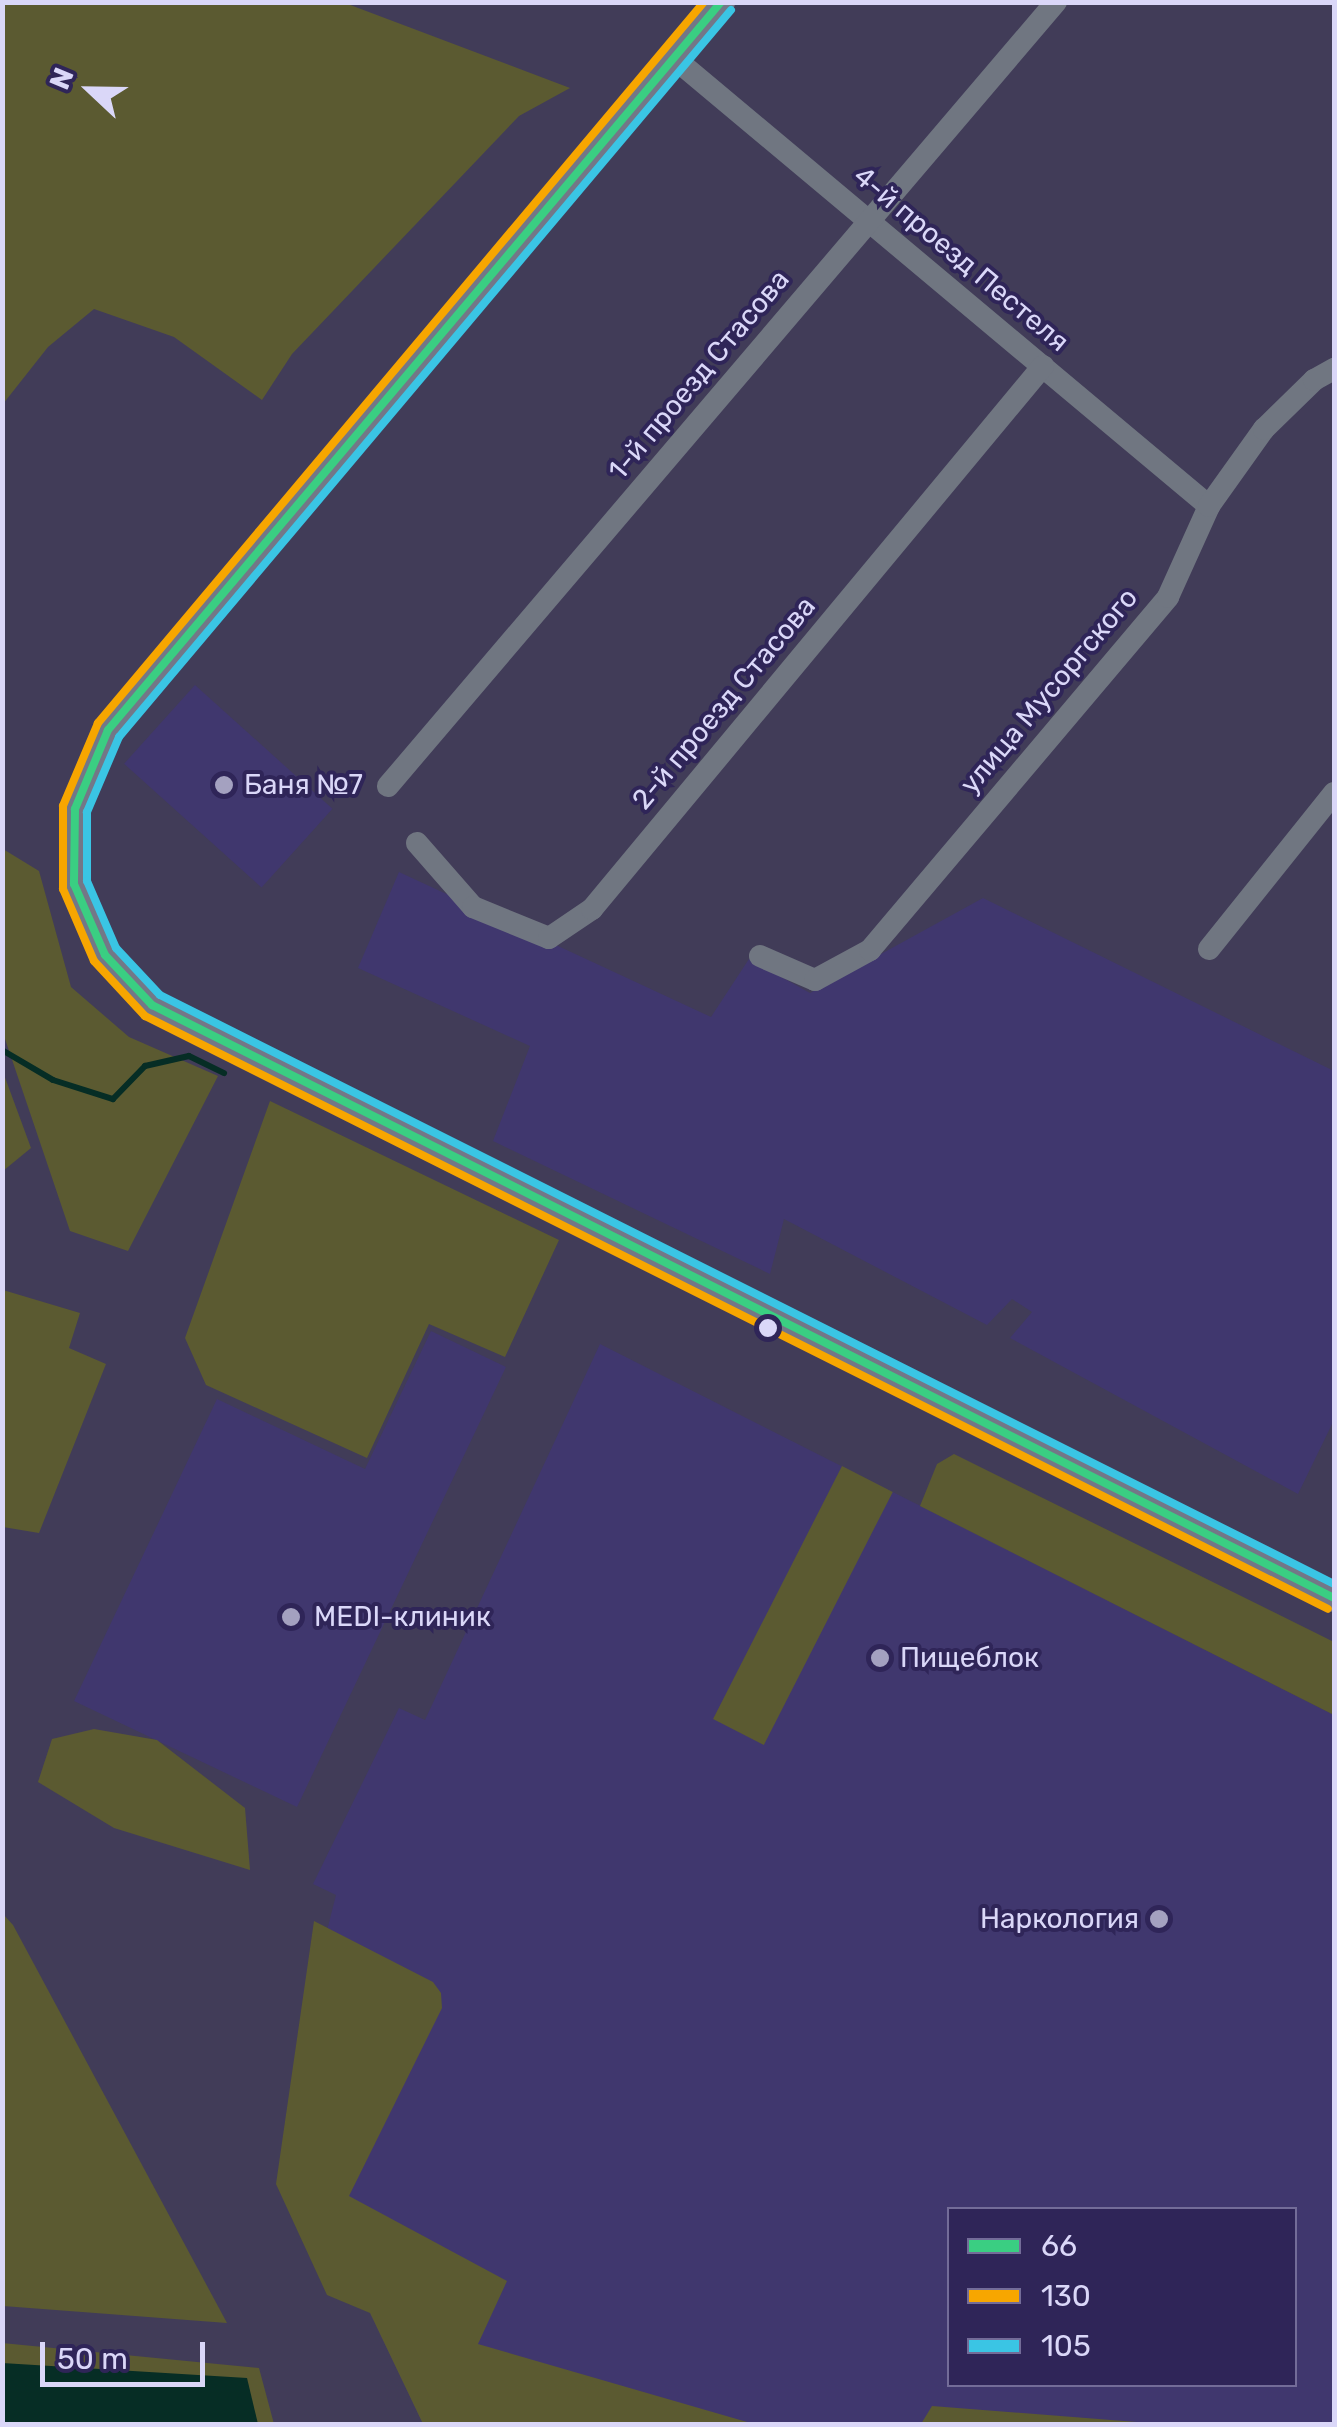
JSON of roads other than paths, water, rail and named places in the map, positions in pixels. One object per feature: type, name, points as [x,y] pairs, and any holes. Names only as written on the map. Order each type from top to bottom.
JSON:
[{"type":"main road","points":[[720,2],[108,730],[75,809],[74,884],[105,955],[152,1005],[1334,1598]]},
{"type":"street","name":"1-й проезд Стасова","points":[[388,786],[1056,2]]},
{"type":"street","name":"4-й проезд Пестеля","points":[[674,58],[1210,506]]},
{"type":"street","name":"2-й проезд Стасова","points":[[417,843],[473,907],[549,938],[592,909],[1043,366]]},
{"type":"street","name":"улица Мусоргского","points":[[760,956],[815,980],[870,950],[1168,597],[1210,506],[1284,406],[1334,369]]},
{"type":"street","points":[[1208,950],[1334,793]]},
{"type":"waterway","points":[[2,1050],[53,1080],[113,1099],[145,1066],[189,1056],[224,1073]]},
{"type":"place","name":"Баня №7","points":[[224,785]]},
{"type":"place","name":"MEDI-клиник","points":[[291,1617]]},
{"type":"place","name":"Пищеблок","points":[[880,1658]]},
{"type":"place","name":"Наркология","points":[[1159,1919]]}]
